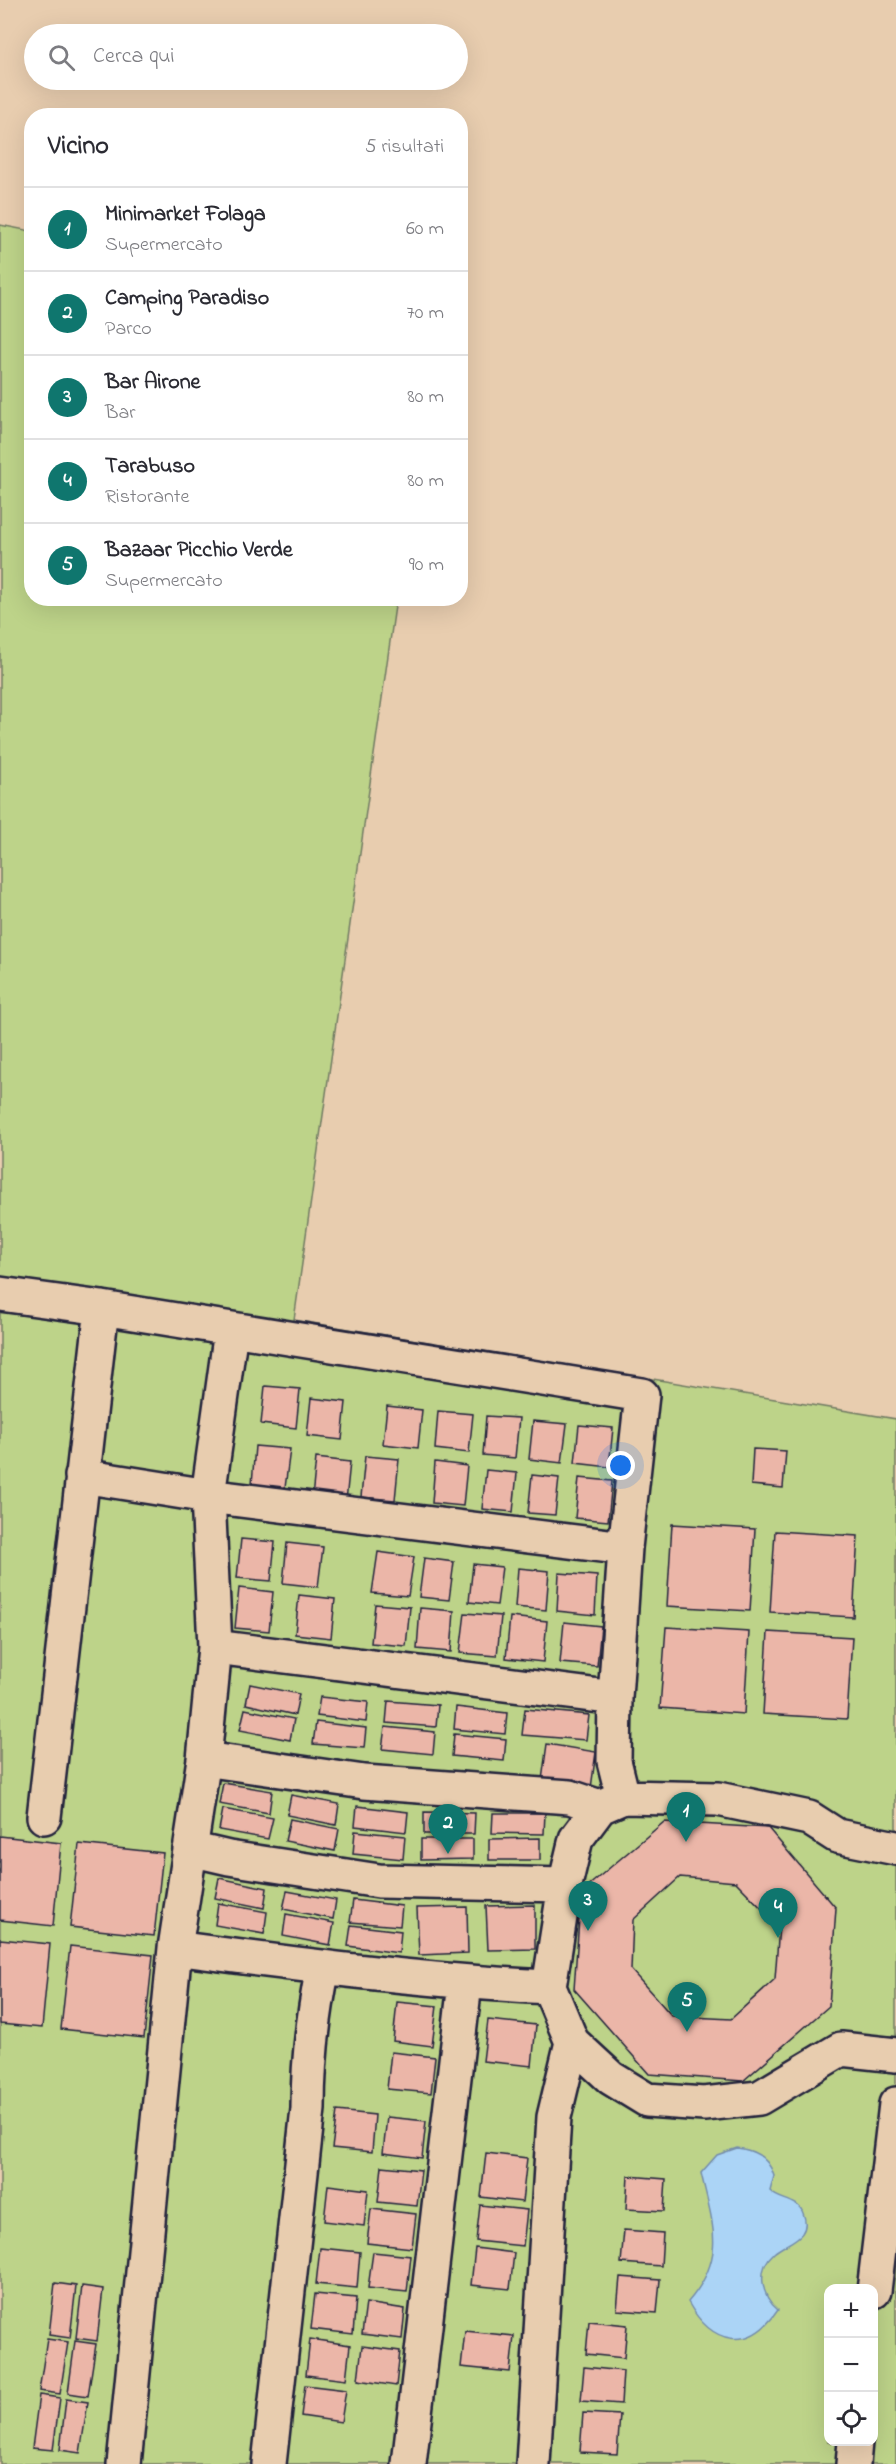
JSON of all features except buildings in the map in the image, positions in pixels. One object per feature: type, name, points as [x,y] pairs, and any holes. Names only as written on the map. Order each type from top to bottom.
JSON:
[{"type":"lane","points":[[0,1294],[102,1308],[642,1395],[625,1548],[615,1698],[612,1802],[576,1839],[565,1885],[549,1987],[572,2042],[611,2078],[647,2100],[704,2104],[759,2098],[841,2049],[896,2055]]},
{"type":"lane","points":[[44,1817],[102,1308]]},
{"type":"lane","points":[[124,2464],[175,1948],[204,1759],[215,1647],[208,1496],[231,1330]]},
{"type":"lane","points":[[82,1476],[208,1496],[625,1548]]},
{"type":"lane","points":[[215,1647],[615,1698]]},
{"type":"lane","points":[[204,1759],[364,1782],[612,1802],[718,1799],[809,1818],[837,1836],[896,1848]]},
{"type":"lane","points":[[190,1849],[229,1858],[379,1881],[565,1885]]},
{"type":"lane","points":[[175,1948],[323,1968],[465,1983],[549,1987]]},
{"type":"lane","points":[[269,2464],[308,2109],[308,2057],[312,2018],[323,1968]]},
{"type":"lane","points":[[409,2464],[465,1983]]},
{"type":"lane","points":[[533,2464],[554,2117],[572,2042]]},
{"type":"lane","points":[[874,2284],[896,2104]]},
{"type":"lane","points":[[853,2464],[855,2446]]},
{"type":"green space","points":[[0,225],[24,230],[24,606],[395,606],[294,1320],[896,1419],[896,2464],[0,2464]]},
{"type":"water","points":[[737,2148],[755,2153],[765,2160],[774,2176],[770,2191],[801,2208],[805,2228],[798,2238],[774,2253],[768,2259],[765,2267],[763,2282],[765,2290],[778,2310],[767,2324],[755,2333],[743,2338],[731,2338],[719,2335],[708,2327],[688,2302],[708,2270],[714,2240],[710,2209],[701,2173],[717,2155]]},
{"type":"place","name":"Minimarket Folaga","points":[[686,1842]]},
{"type":"place","name":"Camping Paradiso","points":[[448,1854]]},
{"type":"place","name":"Bar Airone","points":[[588,1931]]},
{"type":"place","name":"Tarabuso","points":[[778,1938]]},
{"type":"place","name":"Bazaar Picchio Verde","points":[[687,2032]]}]
